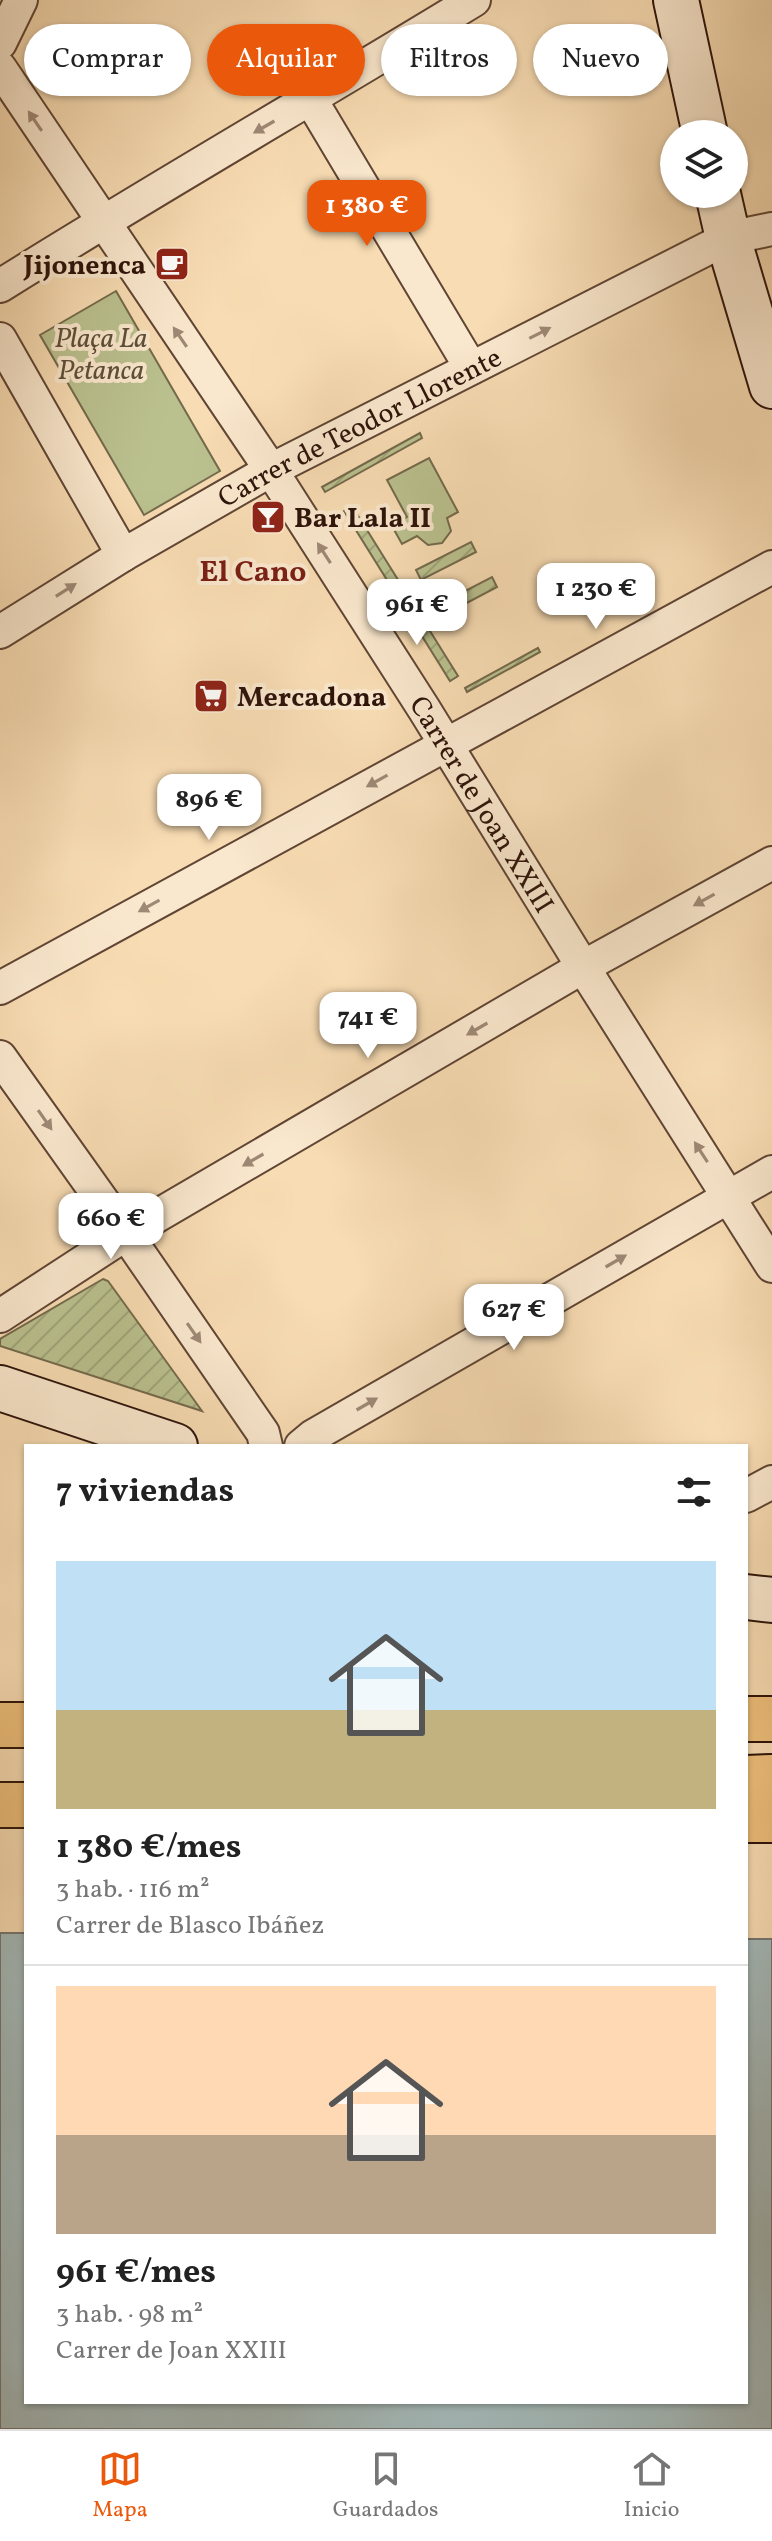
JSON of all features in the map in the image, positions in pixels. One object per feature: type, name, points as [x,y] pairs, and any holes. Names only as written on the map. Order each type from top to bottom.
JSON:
[{"type":"highway","points":[[748,1719],[772,1719]]},
{"type":"highway","points":[[0,1725],[24,1725]]},
{"type":"highway","points":[[748,1778],[772,1777]]},
{"type":"highway","points":[[0,1805],[24,1805]]},
{"type":"highway","points":[[748,1820],[772,1820]]},
{"type":"street","points":[[0,43],[21,0]]},
{"type":"street","points":[[0,286],[474,0]]},
{"type":"street","points":[[676,0],[702,120]]},
{"type":"street","name":"Carrer de Joan XXIII","points":[[0,68],[271,470],[772,1266]]},
{"type":"street","points":[[311,100],[471,368]]},
{"type":"street","points":[[721,208],[772,386]]},
{"type":"street","name":"Carrer de Teodor Llorente","points":[[0,632],[123,555],[271,470],[728,238],[772,229]]},
{"type":"street","points":[[0,339],[123,555]]},
{"type":"street","points":[[0,988],[772,567]]},
{"type":"street","points":[[0,1316],[126,1234],[583,967],[772,863]]},
{"type":"street","points":[[0,1057],[263,1433],[266,1444]]},
{"type":"street","points":[[304,1444],[326,1428],[772,1172]]},
{"type":"street","points":[[0,1388],[169,1444]]},
{"type":"street","points":[[748,1495],[772,1482]]},
{"type":"street","points":[[748,1597],[772,1600]]},
{"type":"green space","name":"Plaça La Petanca","points":[[116,291],[220,471],[144,515],[40,335]]},
{"type":"green space","points":[[420,433],[422,438],[325,492],[322,487]]},
{"type":"green space","points":[[429,458],[458,512],[447,518],[451,531],[442,543],[428,545],[417,536],[402,544],[392,526],[407,517],[387,480]]},
{"type":"green space","points":[[352,506],[458,676],[450,681],[344,511]]},
{"type":"green space","points":[[471,542],[476,552],[421,580],[416,570]]},
{"type":"green space","points":[[492,577],[497,587],[446,614],[440,604]]},
{"type":"green space","points":[[538,648],[540,652],[467,692],[465,688]]},
{"type":"green space","points":[[103,1279],[108,1281],[202,1411],[0,1346],[0,1339]]},
{"type":"shaded area","points":[[0,1933],[24,1933],[24,2404],[748,2404],[748,1939],[772,1939],[772,2429],[0,2429]]},
{"type":"place","name":"Jijonenca","points":[[172,264]]},
{"type":"place","name":"Bar Lala II","points":[[268,517]]},
{"type":"place","name":"Mercadona","points":[[211,696]]},
{"type":"district","name":"El Cano","points":[[253,571]]}]
